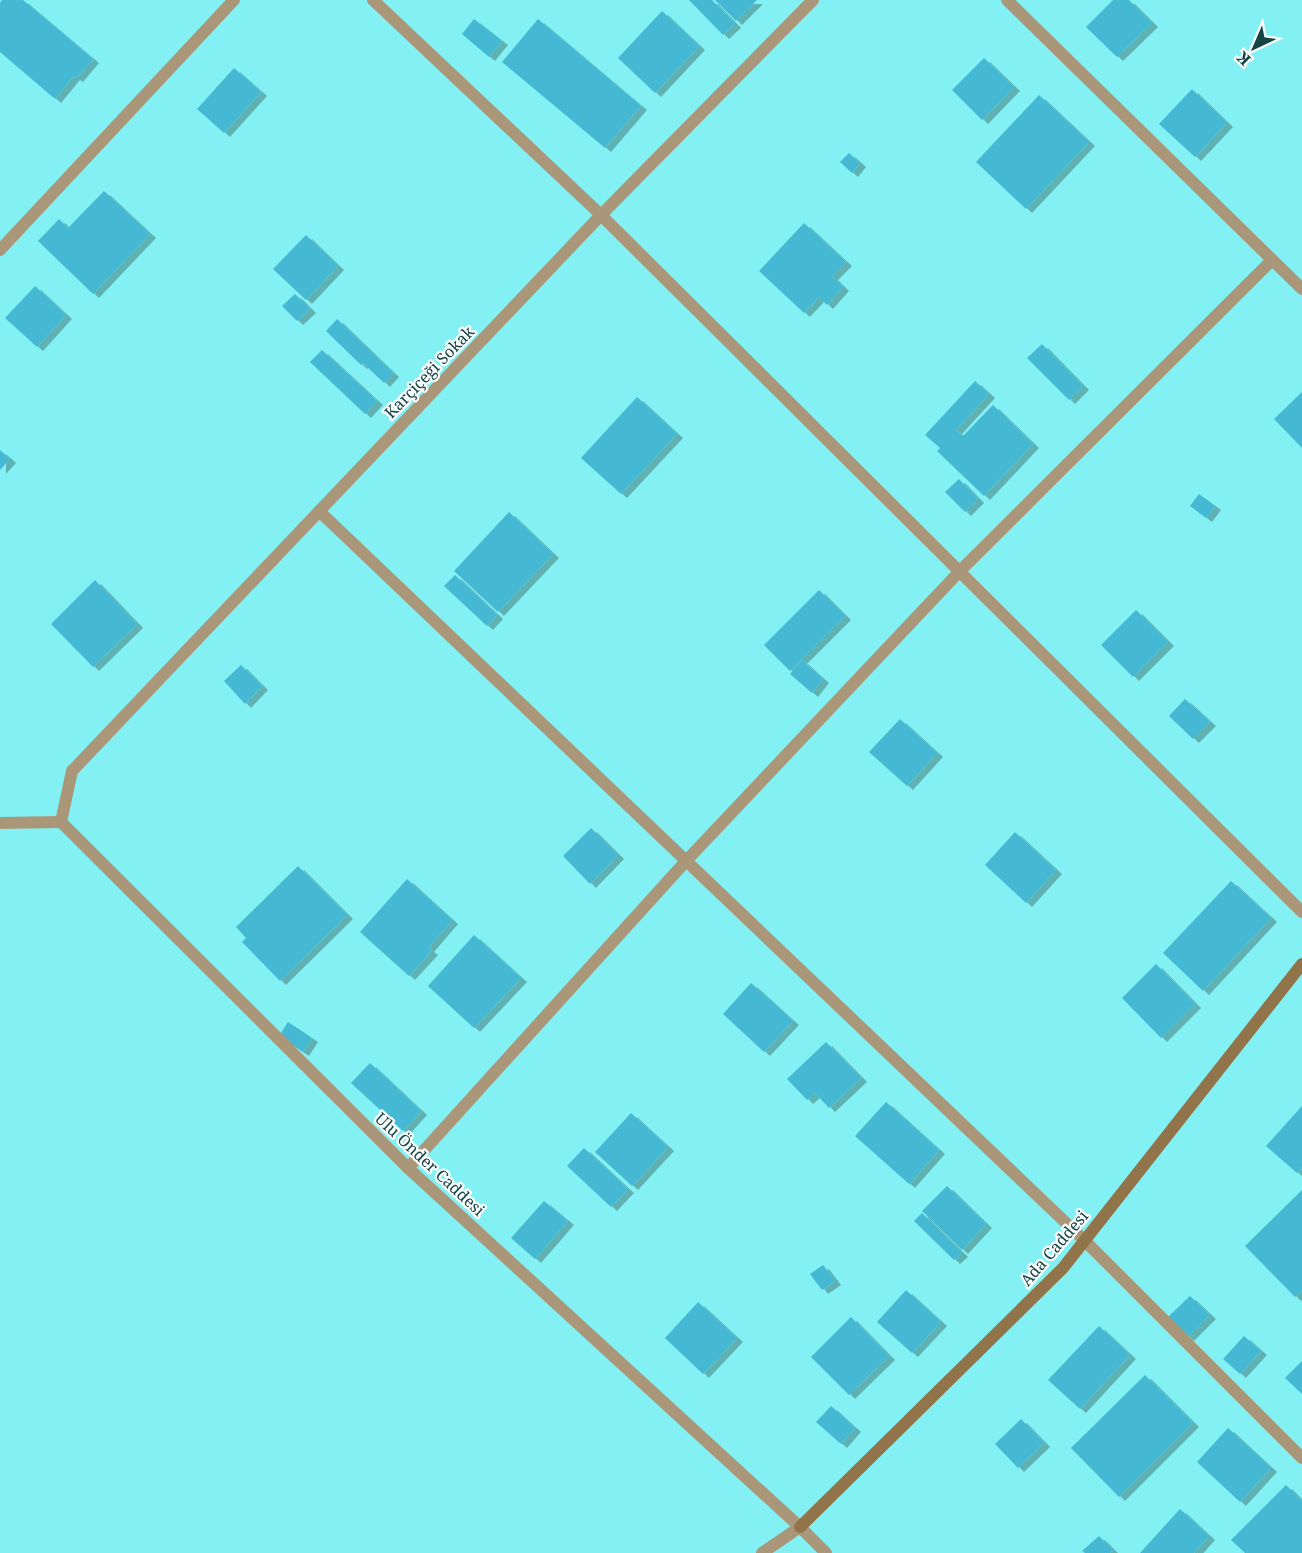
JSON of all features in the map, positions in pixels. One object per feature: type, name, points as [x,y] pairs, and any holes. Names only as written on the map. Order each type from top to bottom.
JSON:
[{"type":"main road","name":"Ada Caddesi","points":[[800,1527],[1063,1268],[1302,964]]},
{"type":"street","points":[[0,250],[234,0]]},
{"type":"street","points":[[374,0],[601,215],[1302,912]]},
{"type":"street","name":"Karçiçeği Sokak","points":[[61,822],[72,771],[601,215],[813,0]]},
{"type":"street","points":[[1007,0],[1302,289]]},
{"type":"street","points":[[408,1168],[686,861],[959,572],[1272,260]]},
{"type":"street","points":[[319,511],[1085,1240],[1302,1458]]},
{"type":"street","points":[[0,823],[61,822]]},
{"type":"street","name":"Ulu Önder Caddesi","points":[[61,822],[408,1168],[826,1553]]},
{"type":"street","points":[[762,1553],[800,1527]]},
{"type":"building","points":[[2,0],[23,0],[93,59],[77,78],[74,76],[55,99],[0,52],[0,3]]},
{"type":"building","points":[[689,0],[712,0],[735,24],[723,35]]},
{"type":"building","points":[[715,0],[757,0],[736,21]]},
{"type":"building","points":[[1113,0],[1129,0],[1152,23],[1117,57],[1086,27]]},
{"type":"building","points":[[662,11],[699,46],[655,93],[618,58]]},
{"type":"building","points":[[474,19],[502,41],[489,57],[462,34]]},
{"type":"building","points":[[538,19],[641,106],[605,148],[502,62]]},
{"type":"building","points":[[984,58],[1014,87],[982,120],[952,90]]},
{"type":"building","points":[[234,68],[261,92],[224,133],[197,109]]},
{"type":"building","points":[[1192,89],[1227,123],[1195,157],[1159,124]]},
{"type":"building","points":[[1039,95],[1089,142],[1026,209],[976,162]]},
{"type":"building","points":[[849,153],[860,163],[852,173],[840,162]]},
{"type":"building","points":[[104,191],[150,234],[93,294],[38,241],[59,219],[68,228]]},
{"type":"building","points":[[804,223],[846,262],[832,276],[843,287],[827,305],[819,297],[804,313],[759,271]]},
{"type":"building","points":[[306,235],[338,266],[306,300],[273,269]]},
{"type":"building","points":[[35,286],[66,315],[37,347],[5,318]]},
{"type":"building","points":[[295,294],[310,309],[297,321],[282,306]]},
{"type":"building","points":[[337,319],[393,373],[384,383],[363,363],[361,365],[326,331]]},
{"type":"building","points":[[1042,344],[1083,386],[1069,400],[1027,358]]},
{"type":"building","points":[[322,350],[377,401],[365,414],[310,362]]},
{"type":"building","points":[[975,381],[989,394],[956,430],[963,436],[993,405],[1033,444],[984,496],[937,451],[940,448],[925,435]]},
{"type":"building","points":[[1302,392],[1302,448],[1274,419]]},
{"type":"building","points":[[637,397],[677,434],[621,494],[581,458]]},
{"type":"building","points":[[0,450],[10,459],[0,470]]},
{"type":"building","points":[[959,479],[978,499],[965,512],[945,492]]},
{"type":"building","points":[[1199,494],[1215,506],[1206,518],[1190,506]]},
{"type":"building","points":[[509,512],[553,554],[498,612],[454,571]]},
{"type":"building","points":[[455,575],[497,615],[487,626],[444,586]]},
{"type":"building","points":[[95,580],[137,624],[93,667],[51,624]]},
{"type":"building","points":[[819,590],[845,616],[790,671],[764,645]]},
{"type":"building","points":[[1136,610],[1168,642],[1133,677],[1101,645]]},
{"type":"building","points":[[802,660],[823,679],[812,693],[790,674]]},
{"type":"building","points":[[241,665],[262,686],[245,704],[224,681]]},
{"type":"building","points":[[1185,699],[1210,722],[1193,739],[1169,716]]},
{"type":"building","points":[[900,719],[937,753],[907,786],[869,752]]},
{"type":"building","points":[[591,828],[618,855],[590,884],[563,856]]},
{"type":"building","points":[[1015,832],[1056,870],[1026,903],[985,865]]},
{"type":"building","points":[[298,866],[347,915],[280,981],[242,942],[246,938],[236,927]]},
{"type":"building","points":[[407,879],[452,920],[428,948],[432,951],[409,976],[360,932]]},
{"type":"building","points":[[1231,881],[1271,918],[1203,991],[1163,953]]},
{"type":"building","points":[[474,935],[521,978],[474,1028],[428,986]]},
{"type":"building","points":[[1156,964],[1195,1004],[1161,1038],[1122,998]]},
{"type":"building","points":[[751,983],[793,1021],[764,1052],[723,1014]]},
{"type":"building","points":[[288,1022],[312,1038],[303,1052],[279,1036]]},
{"type":"building","points":[[826,1042],[861,1078],[829,1108],[815,1093],[807,1100],[787,1079]]},
{"type":"building","points":[[370,1063],[421,1111],[403,1131],[351,1083]]},
{"type":"building","points":[[886,1102],[939,1150],[909,1184],[855,1136]]},
{"type":"building","points":[[1302,1106],[1302,1167],[1297,1173],[1266,1146]]},
{"type":"building","points":[[631,1113],[668,1147],[632,1186],[595,1152]]},
{"type":"building","points":[[584,1148],[628,1189],[611,1207],[567,1166]]},
{"type":"building","points":[[947,1186],[986,1224],[962,1250],[922,1211]]},
{"type":"building","points":[[1302,1190],[1302,1290],[1295,1297],[1245,1246]]},
{"type":"building","points":[[544,1201],[568,1221],[535,1259],[511,1238]]},
{"type":"building","points":[[922,1213],[962,1253],[954,1260],[914,1221]]},
{"type":"building","points":[[823,1265],[835,1281],[822,1290],[810,1274]]},
{"type":"building","points":[[906,1290],[941,1322],[912,1353],[877,1322]]},
{"type":"building","points":[[1190,1296],[1210,1315],[1188,1337],[1168,1317]]},
{"type":"building","points":[[698,1302],[737,1338],[703,1374],[665,1338]]},
{"type":"building","points":[[851,1317],[889,1356],[849,1395],[811,1357]]},
{"type":"building","points":[[1099,1326],[1130,1355],[1080,1409],[1048,1380]]},
{"type":"building","points":[[1244,1336],[1261,1351],[1240,1374],[1223,1359]]},
{"type":"building","points":[[1302,1361],[1302,1394],[1285,1378]]},
{"type":"building","points":[[1145,1375],[1193,1423],[1119,1497],[1071,1448]]},
{"type":"building","points":[[831,1406],[855,1428],[841,1444],[816,1422]]},
{"type":"building","points":[[1021,1419],[1044,1443],[1018,1468],[995,1444]]},
{"type":"building","points":[[1228,1428],[1271,1468],[1240,1502],[1197,1462]]},
{"type":"building","points":[[1286,1485],[1302,1501],[1302,1553],[1245,1553],[1231,1540]]},
{"type":"building","points":[[1180,1509],[1209,1536],[1194,1553],[1140,1553]]},
{"type":"building","points":[[1099,1536],[1113,1550],[1110,1553],[1082,1551]]}]
